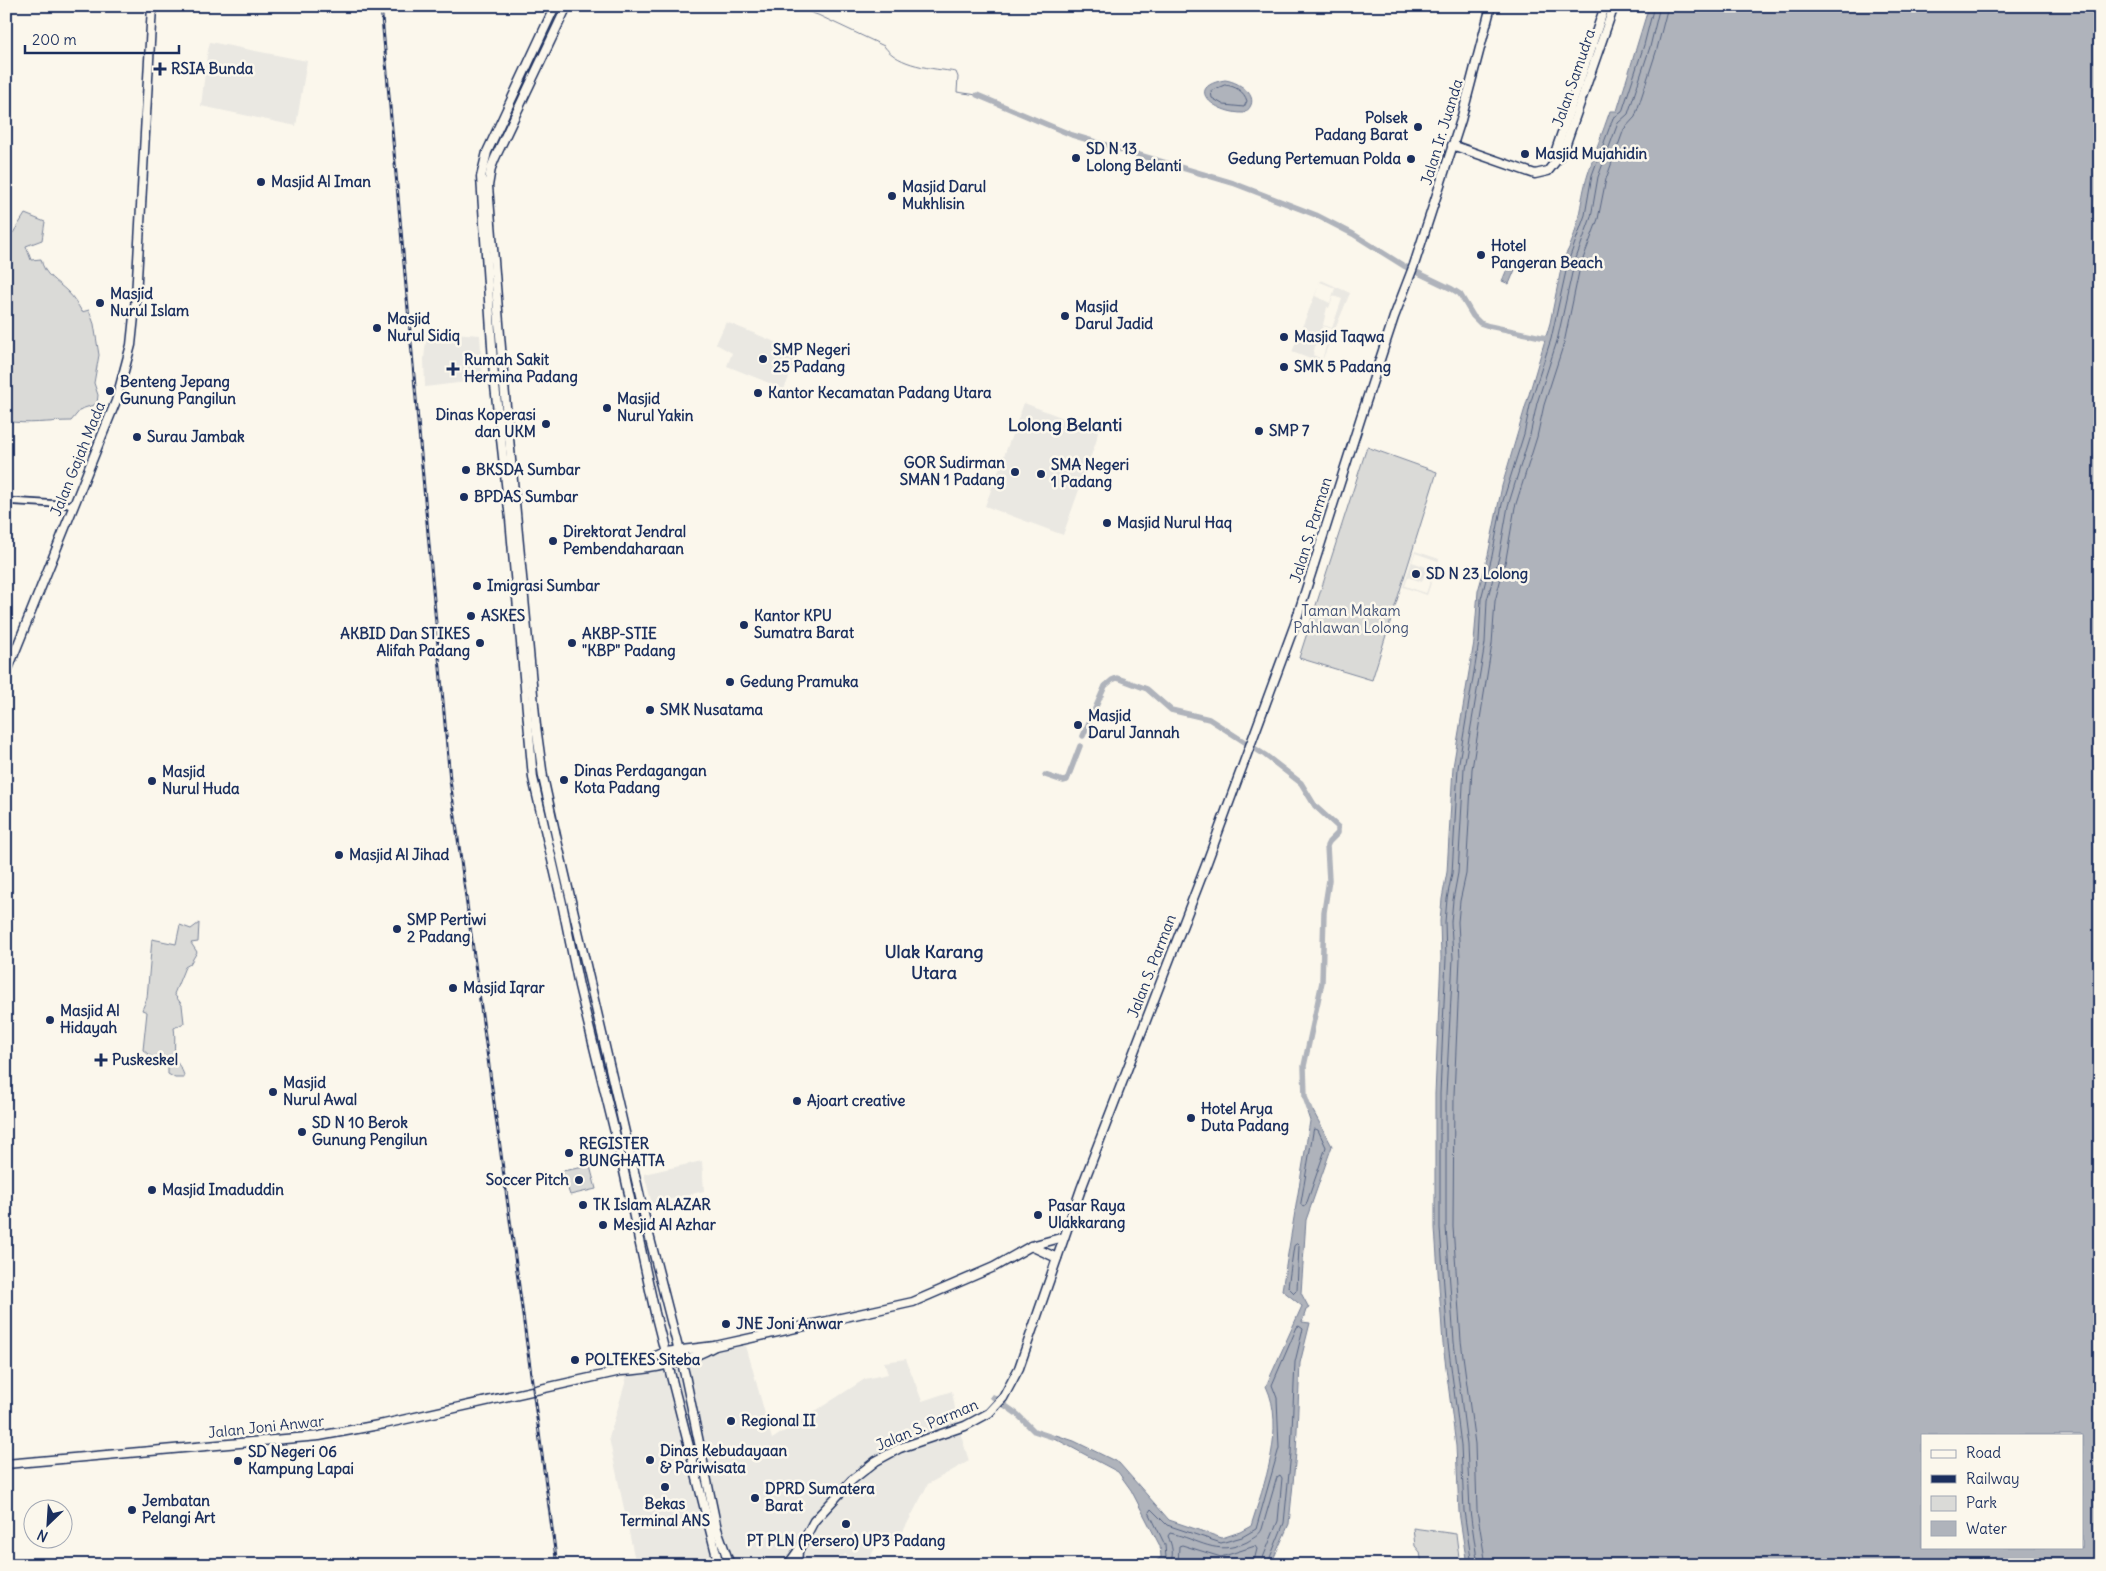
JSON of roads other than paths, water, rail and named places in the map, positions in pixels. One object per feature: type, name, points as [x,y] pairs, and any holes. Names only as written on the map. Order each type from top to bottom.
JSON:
[{"type":"main road","name":"Jalan Gajah Mada","points":[[6,674],[116,401],[134,329],[152,6]]},
{"type":"main road","points":[[555,6],[487,152],[481,177],[487,284],[498,411],[514,519],[543,777],[677,1350],[681,1360],[718,1529],[730,1565]]},
{"type":"main road","points":[[510,494],[507,410],[491,219],[490,175],[498,150],[566,6]]},
{"type":"main road","name":"Jalan Ir. Juanda","points":[[1411,271],[1471,86],[1491,6]]},
{"type":"main road","name":"Jalan Samudra","points":[[1558,158],[1556,150],[1605,6]]},
{"type":"main road","name":"Jalan Samudra","points":[[1452,145],[1535,174],[1548,171],[1563,152],[1614,6]]},
{"type":"main road","points":[[542,36],[551,39]]},
{"type":"main road","name":"Jalan S. Parman","points":[[797,1565],[798,1551],[820,1512],[852,1480],[876,1461],[900,1448],[979,1420],[996,1407],[1003,1398],[1019,1368],[1064,1237],[1295,624],[1361,417],[1411,271]]},
{"type":"main road","points":[[498,411],[507,410]]},
{"type":"main road","points":[[514,519],[533,778],[582,998],[628,1186],[654,1313],[719,1565]]},
{"type":"main road","points":[[582,998],[593,995]]},
{"type":"main road","points":[[621,1372],[665,1352],[715,1346],[913,1302],[978,1274],[1031,1246],[1064,1237]]},
{"type":"main road","points":[[1031,1246],[1057,1258]]},
{"type":"main road","points":[[621,1372],[642,1370],[668,1364],[715,1346]]},
{"type":"main road","name":"Jalan Joni Anwar","points":[[6,1464],[319,1436],[621,1372]]},
{"type":"main road","points":[[788,1565],[798,1551]]},
{"type":"street","points":[[6,501],[74,505]]},
{"type":"water","points":[[1649,6],[2100,6],[2100,1565],[1467,1565],[1459,1512],[1456,1446],[1443,1344],[1435,1228],[1435,1094],[1441,958],[1440,921],[1447,872],[1453,767],[1474,642],[1478,591],[1488,555],[1502,486],[1550,323],[1563,259],[1573,239],[1590,166],[1610,111],[1617,111]]},
{"type":"water","points":[[1225,80],[1238,84],[1251,97],[1250,108],[1244,113],[1223,109],[1208,100],[1205,94],[1206,88],[1212,83]]},
{"type":"water","points":[[1510,262],[1517,265],[1509,284],[1502,281]]},
{"type":"water","points":[[1313,1111],[1332,1146],[1306,1220],[1301,1293],[1309,1308],[1306,1310],[1302,1322],[1310,1323],[1300,1363],[1296,1453],[1289,1524],[1271,1564],[1152,1565],[1161,1557],[1160,1546],[1131,1490],[1118,1472],[1052,1437],[1056,1435],[1074,1441],[1119,1463],[1169,1520],[1222,1538],[1251,1526],[1267,1474],[1273,1438],[1272,1402],[1266,1386],[1302,1306],[1282,1290],[1310,1121],[1307,1112]]},
{"type":"waterway","points":[[792,6],[818,15],[884,46],[890,53],[907,62],[927,68],[956,72],[958,77],[957,92],[977,95]]},
{"type":"waterway","points":[[977,95],[1072,135],[1233,183],[1316,215],[1353,234],[1404,266],[1460,294],[1473,316],[1480,323],[1546,338]]},
{"type":"waterway","points":[[1083,736],[1105,686],[1117,678],[1123,680],[1147,689],[1171,710],[1209,719],[1265,755],[1301,783],[1315,806],[1338,827],[1338,833],[1327,846],[1329,880],[1324,912],[1322,982],[1304,1066],[1305,1097],[1310,1111]]},
{"type":"waterway","points":[[1045,775],[1063,781],[1067,780],[1080,746]]},
{"type":"waterway","points":[[993,1397],[1017,1414],[1034,1431],[1052,1437]]},
{"type":"railway","points":[[381,6],[450,780],[557,1565]]},
{"type":"place","name":"RSIA Bunda","points":[[160,69]]},
{"type":"place","name":"Polsek Padang Barat","points":[[1418,127]]},
{"type":"place","name":"Masjid Mujahidin","points":[[1525,154]]},
{"type":"place","name":"SD N 13 Lolong Belanti","points":[[1076,158]]},
{"type":"place","name":"Gedung Pertemuan Polda","points":[[1411,159]]},
{"type":"place","name":"Masjid Al Iman","points":[[261,182]]},
{"type":"place","name":"Masjid Darul Mukhlisin","points":[[892,196]]},
{"type":"place","name":"Hotel Pangeran Beach","points":[[1481,255]]},
{"type":"place","name":"Masjid Nurul Islam","points":[[100,303]]},
{"type":"place","name":"Masjid Darul Jadid","points":[[1065,316]]},
{"type":"place","name":"Masjid Nurul Sidiq","points":[[377,328]]},
{"type":"place","name":"Masjid Taqwa","points":[[1284,337]]},
{"type":"place","name":"SMP Negeri 25 Padang","points":[[763,359]]},
{"type":"place","name":"SMK 5 Padang","points":[[1284,367]]},
{"type":"place","name":"Rumah Sakit Hermina Padang","points":[[453,369]]},
{"type":"place","name":"Benteng Jepang Gunung Pangilun","points":[[110,391]]},
{"type":"place","name":"Kantor Kecamatan Padang Utara","points":[[758,393]]},
{"type":"place","name":"Masjid Nurul Yakin","points":[[607,408]]},
{"type":"place","name":"Dinas Koperasi dan UKM","points":[[546,424]]},
{"type":"place","name":"SMP 7","points":[[1259,431]]},
{"type":"place","name":"Surau Jambak","points":[[137,437]]},
{"type":"place","name":"BKSDA Sumbar","points":[[466,470]]},
{"type":"place","name":"GOR Sudirman SMAN 1 Padang","points":[[1015,472]]},
{"type":"place","name":"SMA Negeri 1 Padang","points":[[1041,474]]},
{"type":"place","name":"BPDAS Sumbar","points":[[464,497]]},
{"type":"place","name":"Masjid Nurul Haq","points":[[1107,523]]},
{"type":"place","name":"Direktorat Jendral Pembendaharaan","points":[[553,541]]},
{"type":"place","name":"SD N 23 Lolong","points":[[1416,574]]},
{"type":"place","name":"Imigrasi Sumbar","points":[[477,586]]},
{"type":"place","name":"ASKES","points":[[471,616]]},
{"type":"place","name":"Kantor KPU Sumatra Barat","points":[[744,625]]},
{"type":"place","name":"AKBID Dan STIKES Alifah Padang","points":[[480,643]]},
{"type":"place","name":"AKBP-STIE \"KBP\" Padang","points":[[572,643]]},
{"type":"place","name":"Gedung Pramuka","points":[[730,682]]},
{"type":"place","name":"SMK Nusatama","points":[[650,710]]},
{"type":"place","name":"Masjid Darul Jannah","points":[[1078,725]]},
{"type":"place","name":"Dinas Perdagangan Kota Padang","points":[[564,780]]},
{"type":"place","name":"Masjid Nurul Huda","points":[[152,781]]},
{"type":"place","name":"Masjid Al Jihad","points":[[339,855]]},
{"type":"place","name":"SMP Pertiwi 2 Padang","points":[[397,929]]},
{"type":"place","name":"Masjid Iqrar","points":[[453,988]]},
{"type":"place","name":"Masjid Al Hidayah","points":[[50,1020]]},
{"type":"place","name":"Puskeskel","points":[[101,1060]]},
{"type":"place","name":"Masjid Nurul Awal","points":[[273,1092]]},
{"type":"place","name":"Ajoart creative","points":[[797,1101]]},
{"type":"place","name":"Hotel Arya Duta Padang","points":[[1191,1118]]},
{"type":"place","name":"SD N 10 Berok Gunung Pengilun","points":[[302,1132]]},
{"type":"place","name":"REGISTER BUNGHATTA","points":[[569,1153]]},
{"type":"place","name":"Soccer Pitch","points":[[579,1180]]},
{"type":"place","name":"Masjid Imaduddin","points":[[152,1190]]},
{"type":"place","name":"TK Islam ALAZAR","points":[[583,1205]]},
{"type":"place","name":"Pasar Raya Ulakkarang","points":[[1038,1215]]},
{"type":"place","name":"Mesjid Al Azhar","points":[[603,1225]]},
{"type":"place","name":"JNE Joni Anwar","points":[[726,1324]]},
{"type":"place","name":"POLTEKES Siteba","points":[[575,1360]]},
{"type":"place","name":"Regional II","points":[[731,1421]]},
{"type":"place","name":"Dinas Kebudayaan & Pariwisata","points":[[650,1460]]},
{"type":"place","name":"SD Negeri 06 Kampung Lapai","points":[[238,1461]]},
{"type":"place","name":"Bekas Terminal ANS","points":[[665,1487]]},
{"type":"place","name":"DPRD Sumatera Barat","points":[[755,1498]]},
{"type":"place","name":"Jembatan Pelangi Art","points":[[132,1510]]},
{"type":"place","name":"PT PLN (Persero) UP3 Padang","points":[[846,1524]]},
{"type":"district","name":"Lolong Belanti","points":[[1065,425]]},
{"type":"district","name":"Ulak Karang Utara","points":[[934,962]]},
{"type":"park label","name":"Taman Makam Pahlawan Lolong","points":[[1351,620]]}]
